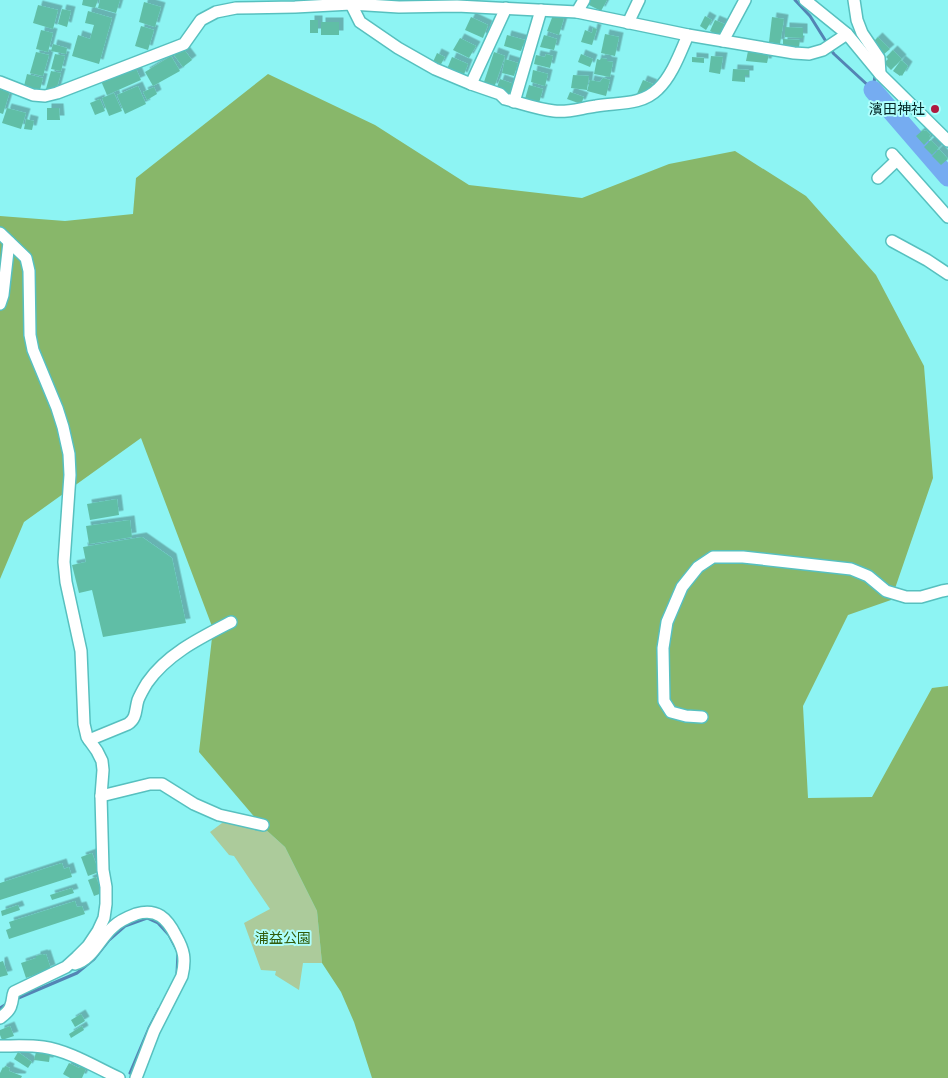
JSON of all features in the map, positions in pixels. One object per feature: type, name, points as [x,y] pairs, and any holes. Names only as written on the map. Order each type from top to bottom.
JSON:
[{"type":"street","points":[[577,12],[584,0]]},
{"type":"street","points":[[628,23],[639,0]]},
{"type":"street","points":[[723,41],[745,0]]},
{"type":"street","points":[[805,0],[847,34],[880,74],[948,141]]},
{"type":"street","points":[[854,0],[857,20],[862,33],[878,58],[880,74]]},
{"type":"street","points":[[351,2],[360,22],[398,48],[435,69],[500,94],[505,99],[554,111],[569,112],[597,106],[634,102],[645,98],[657,91],[666,80],[688,35]]},
{"type":"street","points":[[0,82],[33,95],[45,96],[57,93],[184,44],[201,20],[236,4],[294,7],[351,2],[399,7],[459,3],[577,12],[688,35],[808,54],[823,50],[847,34]]},
{"type":"street","points":[[471,84],[506,8]]},
{"type":"street","points":[[514,102],[541,10]]},
{"type":"street","points":[[878,178],[895,157],[948,218]]},
{"type":"street","points":[[0,233],[26,258],[29,271],[30,335],[33,350],[57,408],[69,454],[70,475],[64,562],[66,582],[81,651],[86,737],[97,751],[102,761],[103,770],[101,796],[103,870],[106,887],[104,918],[88,946],[66,967]]},
{"type":"street","points":[[892,241],[948,274]]},
{"type":"street","points":[[0,304],[9,242]]},
{"type":"street","points":[[702,716],[686,716],[671,712],[664,701],[663,648],[667,622],[682,586],[698,566],[713,557],[743,557],[851,569],[868,576],[886,591],[906,597],[921,597],[948,590]]},
{"type":"street","points":[[89,740],[133,721],[136,715],[138,699],[147,683],[161,666],[198,638],[231,622]]},
{"type":"street","points":[[101,796],[150,784],[162,784],[194,804],[219,815],[263,824]]},
{"type":"street","points":[[0,1018],[7,1012],[14,992],[66,967],[79,964],[90,956],[112,928],[122,920],[146,912],[155,913],[169,923],[182,948],[184,962],[182,976],[154,1032],[136,1078]]},
{"type":"street","points":[[0,1046],[44,1047],[63,1052],[119,1078]]},
{"type":"green space","points":[[268,74],[375,125],[469,185],[582,198],[669,164],[735,151],[806,196],[876,275],[924,366],[933,478],[891,600],[848,615],[803,706],[808,798],[872,797],[932,688],[948,686],[948,1078],[372,1078],[354,1022],[341,992],[322,963],[317,911],[285,847],[264,828],[199,752],[213,629],[141,438],[24,522],[0,579],[0,216],[65,221],[133,214],[136,178]]},
{"type":"green space","name":"浦益公園","points":[[226,820],[264,828],[285,847],[317,911],[322,963],[303,963],[299,990],[275,975],[276,971],[261,970],[244,923],[270,909],[234,856],[229,855],[210,832]]},
{"type":"building","points":[[83,0],[98,0],[95,8],[82,5]]},
{"type":"building","points":[[100,0],[120,0],[116,13],[98,8]]},
{"type":"building","points":[[589,0],[607,0],[601,11],[587,4]]},
{"type":"building","points":[[144,2],[161,7],[155,27],[139,22]]},
{"type":"building","points":[[38,5],[58,10],[53,29],[33,23]]},
{"type":"building","points":[[62,9],[71,11],[67,27],[58,24]]},
{"type":"building","points":[[88,11],[112,18],[99,64],[72,56],[78,35],[90,39],[94,25],[85,23]]},
{"type":"building","points":[[553,15],[564,18],[559,35],[547,31]]},
{"type":"building","points":[[705,16],[712,20],[706,30],[700,26]]},
{"type":"building","points":[[471,17],[488,25],[483,38],[465,30]]},
{"type":"building","points":[[772,17],[784,19],[780,44],[769,42]]},
{"type":"building","points":[[310,20],[318,20],[318,33],[310,33]]},
{"type":"building","points":[[715,20],[727,25],[721,37],[710,31]]},
{"type":"building","points":[[321,22],[339,22],[339,35],[321,35]]},
{"type":"building","points":[[141,26],[154,30],[148,50],[135,46]]},
{"type":"building","points":[[785,27],[803,28],[803,38],[785,37]]},
{"type":"building","points":[[593,28],[597,29],[592,45],[581,42],[585,30],[592,33]]},
{"type":"building","points":[[41,30],[53,33],[48,52],[36,49]]},
{"type":"building","points":[[605,34],[619,37],[615,56],[601,53]]},
{"type":"building","points":[[507,35],[525,40],[521,51],[504,46]]},
{"type":"building","points":[[544,35],[557,39],[554,50],[540,47]]},
{"type":"building","points":[[878,37],[890,49],[883,55],[872,43]]},
{"type":"building","points":[[460,38],[476,46],[469,58],[453,50]]},
{"type":"building","points":[[783,39],[800,40],[799,47],[783,46]]},
{"type":"building","points":[[53,44],[67,48],[66,54],[51,51]]},
{"type":"building","points":[[183,48],[192,60],[183,67],[174,55]]},
{"type":"building","points":[[893,50],[902,59],[891,70],[884,63],[888,59],[886,57]]},
{"type":"building","points":[[748,51],[769,54],[767,63],[746,61]]},
{"type":"building","points":[[36,52],[49,55],[43,76],[30,73]]},
{"type":"building","points":[[494,52],[505,56],[494,88],[483,85]]},
{"type":"building","points":[[437,53],[445,57],[440,66],[433,62]]},
{"type":"building","points":[[55,54],[65,56],[61,71],[51,69]]},
{"type":"building","points":[[546,54],[553,56],[550,68],[534,64],[536,55],[545,57]]},
{"type":"building","points":[[581,54],[593,59],[590,67],[578,62]]},
{"type":"building","points":[[171,56],[180,71],[153,86],[145,72]]},
{"type":"building","points":[[711,56],[723,57],[720,74],[709,72]]},
{"type":"building","points":[[452,57],[468,64],[463,77],[447,69]]},
{"type":"building","points":[[692,57],[704,58],[704,63],[692,62]]},
{"type":"building","points":[[601,58],[613,62],[610,77],[594,74],[597,59],[600,60]]},
{"type":"building","points":[[505,59],[518,63],[514,76],[502,73]]},
{"type":"building","points":[[901,60],[908,66],[902,76],[900,76],[893,71]]},
{"type":"building","points":[[135,66],[141,80],[107,95],[101,81]]},
{"type":"building","points":[[733,69],[749,70],[749,75],[745,75],[745,82],[732,81]]},
{"type":"building","points":[[533,70],[548,74],[545,86],[531,82]]},
{"type":"building","points":[[51,71],[61,73],[56,91],[46,89]]},
{"type":"building","points":[[27,74],[43,78],[40,90],[24,86]]},
{"type":"building","points":[[573,75],[589,76],[587,90],[571,88]]},
{"type":"building","points":[[603,78],[610,80],[606,96],[587,91],[590,80],[600,82]]},
{"type":"building","points":[[500,79],[514,84],[510,95],[496,90]]},
{"type":"building","points":[[643,80],[653,84],[649,91],[646,90],[643,98],[636,96]]},
{"type":"building","points":[[529,85],[543,89],[539,103],[525,99]]},
{"type":"building","points":[[138,86],[146,104],[125,114],[117,95]]},
{"type":"building","points":[[154,87],[157,94],[147,100],[143,92]]},
{"type":"building","points":[[0,88],[10,91],[3,114],[0,113]]},
{"type":"building","points":[[570,92],[584,97],[581,104],[567,99]]},
{"type":"building","points":[[114,93],[122,111],[109,116],[102,98]]},
{"type":"building","points":[[100,99],[105,111],[95,115],[90,103]]},
{"type":"building","points":[[7,108],[26,113],[21,129],[2,123]]},
{"type":"building","points":[[47,108],[59,108],[60,120],[47,120]]},
{"type":"building","points":[[26,119],[34,121],[32,130],[24,129]]},
{"type":"building","points":[[923,130],[926,130],[931,135],[929,136],[931,138],[924,145],[916,136]]},
{"type":"building","points":[[931,140],[939,148],[932,155],[924,147]]},
{"type":"building","points":[[939,149],[948,159],[941,165],[932,156]]},
{"type":"building","points":[[117,499],[119,515],[90,520],[87,504]]},
{"type":"building","points":[[130,520],[132,537],[89,544],[86,526]]},
{"type":"building","points":[[142,537],[172,558],[186,623],[103,637],[92,590],[79,593],[72,565],[86,562],[83,547]]},
{"type":"building","points":[[92,853],[99,872],[88,876],[81,857]]},
{"type":"building","points":[[62,863],[64,869],[69,867],[72,877],[0,900],[0,883]]},
{"type":"building","points":[[96,877],[102,893],[94,896],[88,880]]},
{"type":"building","points":[[72,888],[74,893],[52,900],[50,895]]},
{"type":"building","points":[[75,901],[77,907],[82,906],[85,914],[9,939],[6,930],[11,928],[9,922]]},
{"type":"building","points":[[18,905],[20,910],[2,916],[1,911]]},
{"type":"building","points":[[46,954],[51,969],[26,978],[21,963]]},
{"type":"building","points":[[3,961],[8,975],[0,977],[0,962]]},
{"type":"building","points":[[81,1014],[85,1021],[75,1027],[71,1020]]},
{"type":"building","points":[[10,1026],[14,1036],[2,1040],[0,1030]]},
{"type":"building","points":[[82,1026],[84,1030],[71,1038],[69,1034]]},
{"type":"building","points":[[18,1052],[32,1062],[28,1068],[14,1059]]},
{"type":"building","points":[[36,1052],[50,1055],[49,1062],[34,1060]]},
{"type":"building","points":[[69,1063],[86,1069],[82,1078],[70,1078],[63,1074]]},
{"type":"building","points":[[5,1066],[10,1068],[9,1071],[22,1076],[21,1078],[0,1078],[0,1073]]},
{"type":"waterway","points":[[795,0],[810,16],[827,43]]},
{"type":"waterway","points":[[830,49],[873,90]]},
{"type":"waterway","points":[[873,89],[875,76]]},
{"type":"waterway","points":[[873,90],[948,177]]},
{"type":"waterway","points":[[16,999],[77,973],[94,959],[109,940],[125,926],[147,918],[158,923],[169,935],[178,952],[177,973]]},
{"type":"waterway","points":[[0,1008],[8,1003]]},
{"type":"waterway","points":[[130,1073],[159,1009]]},
{"type":"place","name":"濱田神社","points":[[935,109]]}]
